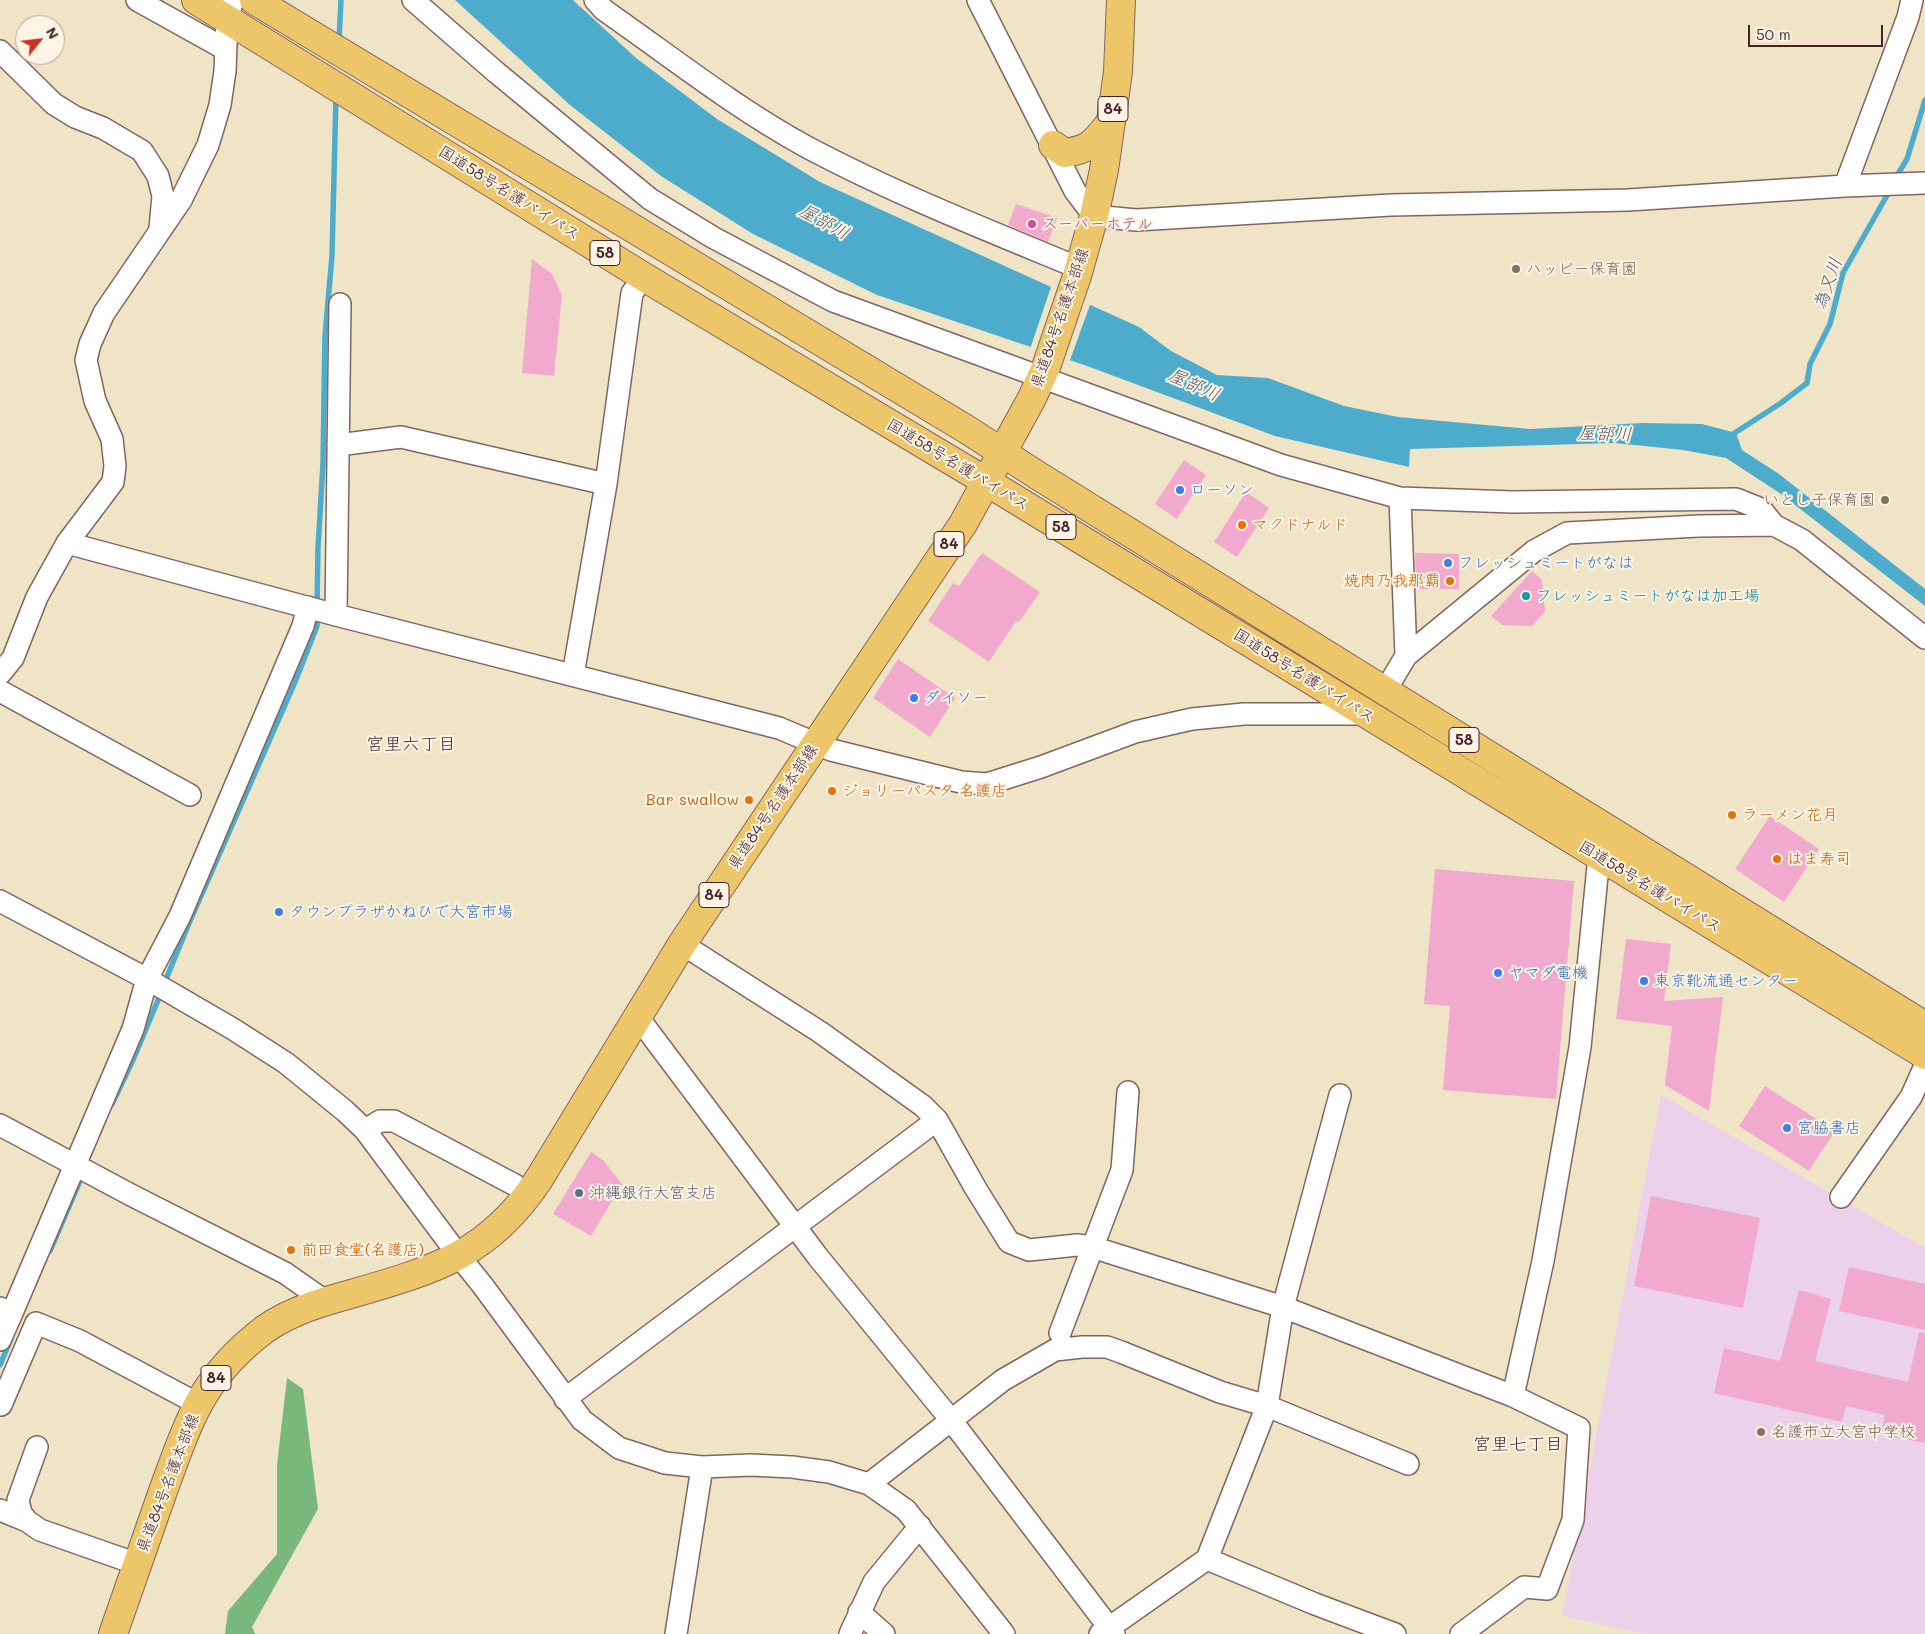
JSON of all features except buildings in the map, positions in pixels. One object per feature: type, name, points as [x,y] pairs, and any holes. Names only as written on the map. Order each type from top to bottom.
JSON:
[{"type":"main road","name":"国道58号名護バイパス","points":[[196,0],[230,10],[644,277],[987,482],[1925,1056]]},
{"type":"main road","name":"国道58号名護バイパス","points":[[254,0],[1003,452],[1925,1026]]},
{"type":"main road","name":"県道84号名護本部線","points":[[113,1634],[172,1467],[198,1404],[212,1382],[256,1335],[286,1317],[325,1301],[420,1273],[459,1256],[496,1231],[525,1200],[682,944],[963,524],[1044,372],[1078,272],[1094,216],[1111,122],[1118,72],[1121,0]]},
{"type":"main road","points":[[1053,145],[1065,152],[1091,146],[1111,122]]},
{"type":"street","points":[[137,0],[224,49]]},
{"type":"street","points":[[413,0],[497,73],[650,199],[714,238],[833,301],[1044,372],[1281,464],[1400,498],[1513,502],[1736,499],[1761,509],[1774,526],[1802,540],[1925,638]]},
{"type":"street","points":[[595,0],[604,10],[762,120],[806,146],[938,210],[1078,272]]},
{"type":"street","points":[[978,0],[1075,191],[1094,216],[1136,220],[1391,205],[1628,200],[1845,186],[1925,183]]},
{"type":"street","points":[[1845,186],[1908,17],[1912,0]]},
{"type":"street","points":[[0,674],[13,658],[37,597],[67,543],[113,482],[115,466],[112,439],[95,401],[86,360],[90,344],[104,314],[182,200],[208,146],[220,104],[225,71],[224,49],[230,10]]},
{"type":"street","points":[[0,52],[54,104],[75,117],[103,128],[142,151],[158,176],[163,196],[159,233]]},
{"type":"street","points":[[634,229],[650,199]]},
{"type":"street","points":[[573,674],[606,484],[632,293],[644,277]]},
{"type":"street","points":[[336,615],[340,304]]},
{"type":"street","points":[[338,445],[401,437],[606,484]]},
{"type":"street","points":[[1400,498],[1406,656]]},
{"type":"street","points":[[1386,692],[1406,656],[1534,551],[1567,533],[1699,526],[1774,526]]},
{"type":"street","points":[[67,543],[336,615],[779,728],[831,750],[961,782],[986,784],[1041,767],[1135,732],[1192,719],[1244,714],[1366,714]]},
{"type":"street","points":[[0,1340],[6,1311],[75,1164],[133,1029],[150,981],[180,916],[304,626],[308,607]]},
{"type":"street","points":[[0,691],[190,795]]},
{"type":"street","points":[[1514,1396],[1543,1261],[1580,1047],[1599,856]]},
{"type":"street","points":[[0,901],[150,981],[233,1030],[286,1063],[345,1111],[372,1125],[459,1256],[565,1399],[582,1420],[619,1448],[666,1463],[702,1467],[751,1465],[792,1467],[828,1472],[869,1484],[906,1510],[1004,1634]]},
{"type":"street","points":[[682,944],[820,1032],[923,1106],[937,1120],[971,1181],[1009,1242],[1029,1250],[1077,1245],[1092,1248],[1283,1307],[1514,1396],[1579,1428],[1573,1520],[1547,1589],[1524,1587],[1461,1634]]},
{"type":"street","points":[[637,1016],[818,1257],[951,1420],[1108,1632],[1207,1559],[1267,1406],[1283,1307],[1340,1095]]},
{"type":"street","points":[[1841,1197],[1911,1097],[1925,1066]]},
{"type":"street","points":[[1060,1333],[1122,1170],[1128,1092]]},
{"type":"street","points":[[565,1399],[937,1120]]},
{"type":"street","points":[[372,1125],[394,1121],[515,1185]]},
{"type":"street","points":[[0,1125],[285,1273],[325,1301]]},
{"type":"street","points":[[1,1405],[36,1323],[80,1341],[198,1404]]},
{"type":"street","points":[[869,1484],[1003,1380],[1055,1350],[1082,1347],[1107,1347],[1220,1392],[1267,1406],[1408,1464]]},
{"type":"street","points":[[26,1522],[18,1500],[37,1447]]},
{"type":"street","points":[[676,1634],[702,1467]]},
{"type":"street","points":[[0,1510],[40,1530],[137,1564]]},
{"type":"street","points":[[850,1634],[874,1582],[920,1526]]},
{"type":"street","points":[[1207,1559],[1315,1604],[1395,1634]]},
{"type":"street","points":[[859,1612],[884,1634]]},
{"type":"shaded area","name":"名護市立大宮中学校","points":[[1661,1095],[1925,1248],[1925,1634],[1646,1634],[1562,1616]]},
{"type":"green space","points":[[287,1378],[303,1389],[318,1509],[252,1627],[255,1634],[225,1634],[228,1611],[277,1554],[277,1465]]},
{"type":"water","name":"屋部川","points":[[455,0],[573,0],[636,58],[717,119],[820,182],[1139,327],[1171,351],[1217,375],[1268,378],[1344,406],[1398,417],[1530,429],[1643,423],[1702,424],[1736,433],[1742,450],[1779,474],[1925,589],[1925,606],[1781,494],[1726,458],[1683,450],[1615,443],[1410,449],[1409,467],[1275,436],[1087,366],[877,295],[753,234],[661,176],[570,105]]},
{"type":"pier","points":[[1052,284],[1091,302],[1069,363],[1030,349]]},
{"type":"waterway","points":[[339,41],[341,0]]},
{"type":"waterway","points":[[317,606],[323,464],[325,336],[332,256],[336,96]]},
{"type":"waterway","name":"為又川","points":[[1895,179],[1907,159],[1925,100]]},
{"type":"waterway","name":"為又川","points":[[1730,436],[1781,403],[1807,383],[1810,364],[1830,324],[1843,273],[1890,190]]},
{"type":"waterway","points":[[164,984],[295,682],[317,626],[317,615]]},
{"type":"waterway","points":[[112,1104],[161,993]]},
{"type":"waterway","points":[[50,1251],[83,1174]]},
{"type":"waterway","points":[[0,1365],[11,1339]]},
{"type":"place","name":"スーパーホテル","points":[[1032,224]]},
{"type":"place","name":"ハッピー保育園","points":[[1516,269]]},
{"type":"place","name":"ローソン","points":[[1180,490]]},
{"type":"place","name":"いとし子保育園","points":[[1885,500]]},
{"type":"place","name":"マクドナルド","points":[[1242,525]]},
{"type":"place","name":"フレッシュミートがなは","points":[[1448,563]]},
{"type":"place","name":"焼肉乃我那覇","points":[[1450,581]]},
{"type":"place","name":"フレッシュミートがなは加工場","points":[[1526,596]]},
{"type":"place","name":"ダイソー","points":[[914,698]]},
{"type":"place","name":"ジョリーパスタ 名護店","points":[[832,791]]},
{"type":"place","name":"Bar swallow","points":[[749,800]]},
{"type":"place","name":"ラーメン花月","points":[[1732,815]]},
{"type":"place","name":"はま寿司","points":[[1777,859]]},
{"type":"place","name":"タウンプラザかねひで大宮市場","points":[[279,912]]},
{"type":"place","name":"ヤマダ電機","points":[[1498,973]]},
{"type":"place","name":"東京靴流通センター","points":[[1644,981]]},
{"type":"place","name":"宮脇書店","points":[[1787,1128]]},
{"type":"place","name":"沖縄銀行大宮支店","points":[[579,1193]]},
{"type":"place","name":"前田食堂(名護店)","points":[[291,1250]]},
{"type":"place","name":"名護市立大宮中学校","points":[[1761,1432]]},
{"type":"district","name":"宮里六丁目","points":[[411,744]]},
{"type":"district","name":"宮里七丁目","points":[[1518,1444]]}]
